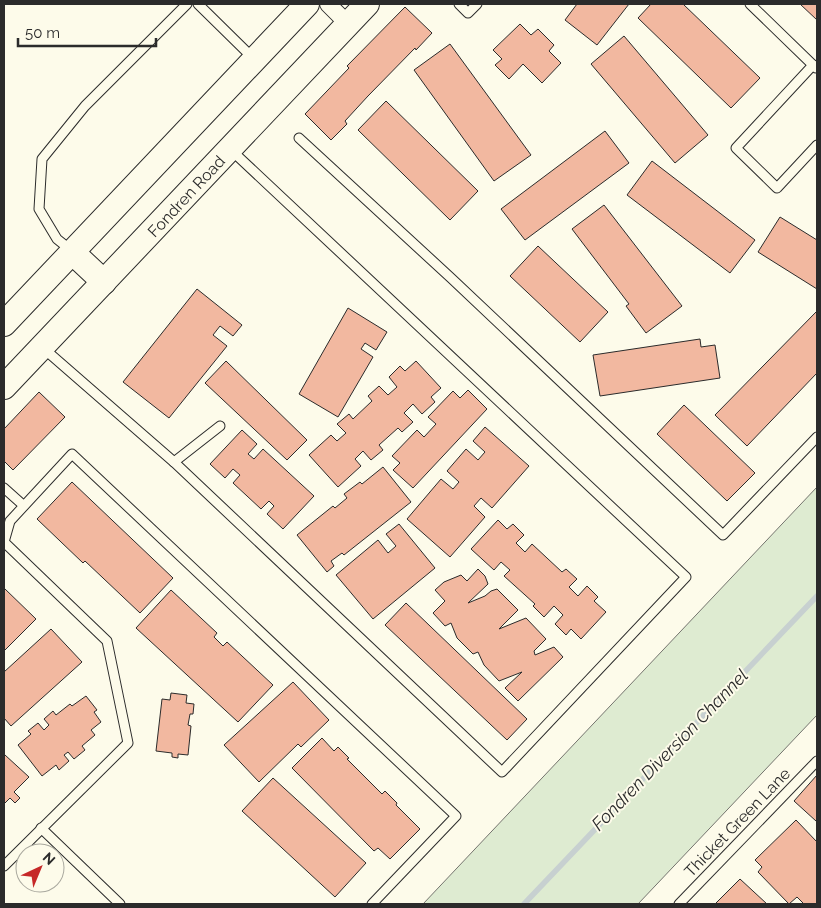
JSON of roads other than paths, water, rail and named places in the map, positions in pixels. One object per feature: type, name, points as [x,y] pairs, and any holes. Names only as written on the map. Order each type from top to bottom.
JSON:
[{"type":"main road","points":[[4,324],[307,4]]},
{"type":"main road","name":"Fondren Road","points":[[4,387],[367,4]]},
{"type":"main road","points":[[72,252],[104,282]]},
{"type":"street","points":[[328,4],[348,24]]},
{"type":"lane","points":[[72,252],[57,239],[39,209],[42,159],[85,106],[187,4]]},
{"type":"lane","points":[[198,4],[254,60]]},
{"type":"lane","points":[[459,4],[468,12],[477,4]]},
{"type":"lane","points":[[750,4],[815,67],[736,148],[777,188],[817,145]]},
{"type":"lane","points":[[300,138],[724,535],[817,437]]},
{"type":"lane","points":[[42,348],[174,462],[502,772],[686,577],[230,149]]},
{"type":"lane","points":[[174,462],[220,426]]},
{"type":"lane","points":[[4,866],[128,743],[107,641],[4,542],[7,518],[23,506],[72,454],[456,816],[372,904]]},
{"type":"lane","points":[[4,488],[23,506]]},
{"type":"lane","name":"Thicket Green Lane","points":[[679,904],[817,761]]},
{"type":"lane","points":[[41,828],[120,904]]},
{"type":"waterway","name":"Fondren Diversion Channel","points":[[524,904],[817,596]]}]
